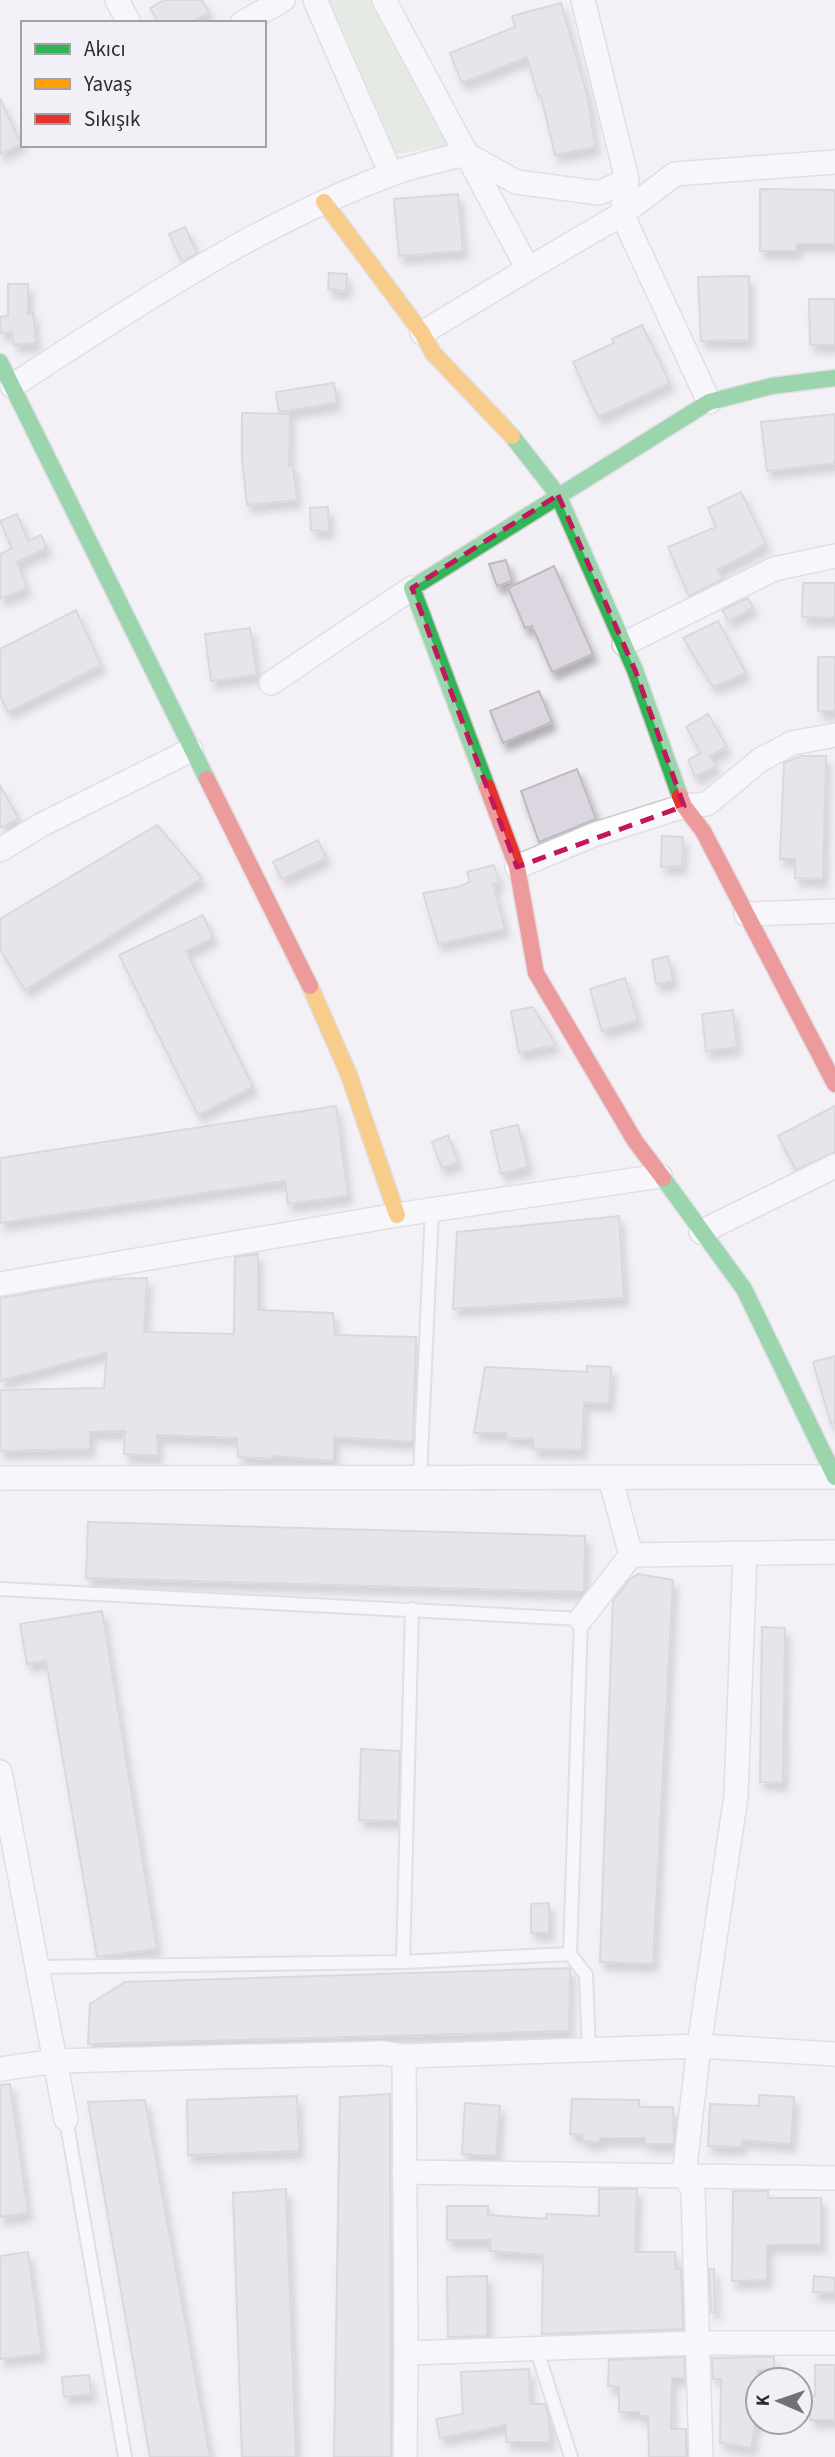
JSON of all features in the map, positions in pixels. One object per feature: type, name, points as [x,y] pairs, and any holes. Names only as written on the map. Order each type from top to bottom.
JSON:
[{"type":"street","points":[[117,0],[128,21]]},
{"type":"street","points":[[246,21],[283,0]]},
{"type":"street","points":[[315,0],[391,174]]},
{"type":"street","points":[[384,0],[528,268]]},
{"type":"street","points":[[583,0],[627,180],[622,214],[709,402]]},
{"type":"street","points":[[12,386],[188,272],[253,235],[391,174],[466,153],[516,182],[599,193],[627,180]]},
{"type":"street","points":[[422,333],[622,214],[675,174],[835,162]]},
{"type":"street","points":[[324,202],[422,333],[433,353],[506,430],[558,495],[624,644],[684,806],[703,831],[835,1084]]},
{"type":"street","points":[[0,362],[305,976],[349,1074],[397,1214]]},
{"type":"street","points":[[271,683],[412,588],[709,402],[772,386],[835,377]]},
{"type":"street","points":[[624,644],[774,569],[835,556]]},
{"type":"street","points":[[0,1478],[835,1477],[744,1289],[635,1141],[536,973],[517,867],[412,588]]},
{"type":"street","points":[[517,867],[593,835],[684,806],[707,804],[760,760],[792,743],[835,734]]},
{"type":"street","points":[[0,850],[43,824],[191,750]]},
{"type":"street","points":[[746,914],[835,911]]},
{"type":"street","points":[[701,1232],[835,1166]]},
{"type":"street","points":[[0,1284],[397,1214],[660,1176]]},
{"type":"street","points":[[610,1477],[631,1555]]},
{"type":"street","points":[[631,1555],[835,1552]]},
{"type":"street","points":[[701,2457],[693,2191],[684,2175],[699,2046],[736,1796],[745,1553]]},
{"type":"street","points":[[581,1619],[631,1555]]},
{"type":"street","points":[[0,1772],[66,2119]]},
{"type":"street","points":[[0,2069],[56,2061],[383,2053],[404,2056],[699,2046],[835,2054]]},
{"type":"street","points":[[404,2056],[405,2457]]},
{"type":"street","points":[[404,2172],[835,2178]]},
{"type":"street","points":[[406,2353],[537,2351],[697,2343],[835,2343]]},
{"type":"lane","points":[[420,1477],[432,1209]]},
{"type":"lane","points":[[0,1589],[581,1619],[570,1954],[586,1975],[589,2050]]},
{"type":"lane","points":[[403,1962],[412,1609]]},
{"type":"lane","points":[[39,1967],[403,1962],[570,1954]]},
{"type":"lane","points":[[66,2119],[125,2457]]},
{"type":"lane","points":[[537,2351],[571,2457]]},
{"type":"highlighted area","points":[[558,495],[635,670],[684,806],[517,867],[412,588]]},
{"type":"green space","points":[[326,0],[375,0],[448,146],[396,154]]},
{"type":"building","points":[[164,0],[202,0],[209,12],[193,21],[158,21],[150,8]]},
{"type":"building","points":[[561,3],[588,98],[595,147],[555,155],[541,96],[538,96],[527,57],[462,83],[450,53],[515,27],[512,16]]},
{"type":"building","points":[[0,98],[21,144],[0,154]]},
{"type":"building","points":[[760,189],[835,190],[835,244],[797,244],[797,251],[760,251]]},
{"type":"building","points":[[458,194],[463,251],[399,256],[394,199]]},
{"type":"building","points":[[185,227],[197,253],[182,262],[169,234]]},
{"type":"building","points":[[329,273],[347,274],[346,291],[328,289]]},
{"type":"building","points":[[749,276],[749,340],[701,341],[698,277]]},
{"type":"building","points":[[8,284],[28,284],[28,314],[33,313],[36,343],[14,345],[12,332],[0,333],[0,317],[8,316]]},
{"type":"building","points":[[809,299],[835,299],[835,345],[810,345]]},
{"type":"building","points":[[642,325],[670,383],[598,417],[573,362],[614,343],[612,339]]},
{"type":"building","points":[[334,383],[337,403],[279,412],[276,392]]},
{"type":"building","points":[[242,413],[290,414],[289,466],[293,466],[297,500],[247,505],[242,458]]},
{"type":"building","points":[[835,414],[835,463],[767,471],[761,422]]},
{"type":"building","points":[[741,492],[766,544],[717,570],[723,579],[689,596],[668,547],[716,527],[708,508]]},
{"type":"building","points":[[328,507],[329,531],[311,530],[310,508]]},
{"type":"building","points":[[17,514],[28,541],[41,535],[47,548],[17,562],[27,588],[0,599],[0,554],[12,548],[0,521]]},
{"type":"building","points":[[506,560],[512,581],[497,586],[489,564]]},
{"type":"building","points":[[554,566],[593,654],[552,672],[532,626],[525,628],[508,588]]},
{"type":"building","points":[[803,583],[835,583],[835,618],[802,617]]},
{"type":"building","points":[[748,598],[753,607],[729,621],[722,610]]},
{"type":"building","points":[[76,610],[101,665],[8,712],[0,696],[0,649]]},
{"type":"building","points":[[718,621],[746,673],[713,687],[683,638]]},
{"type":"building","points":[[250,628],[257,675],[211,681],[205,634]]},
{"type":"building","points":[[818,657],[835,657],[835,711],[818,711]]},
{"type":"building","points":[[539,691],[552,722],[503,743],[490,711]]},
{"type":"building","points":[[708,714],[727,747],[710,756],[716,766],[695,777],[688,760],[701,753],[686,727]]},
{"type":"building","points":[[801,756],[826,756],[823,879],[795,878],[795,859],[780,859],[784,763]]},
{"type":"building","points":[[577,769],[596,819],[539,842],[521,791]]},
{"type":"building","points":[[0,785],[19,819],[0,828]]},
{"type":"building","points":[[157,825],[202,878],[25,990],[0,949],[0,919]]},
{"type":"building","points":[[662,836],[683,837],[682,866],[661,867]]},
{"type":"building","points":[[318,840],[326,858],[282,879],[273,862]]},
{"type":"building","points":[[494,865],[499,883],[493,884],[505,929],[438,944],[423,893],[458,887],[470,882],[467,872]]},
{"type":"building","points":[[203,915],[213,938],[186,951],[253,1087],[198,1115],[119,955]]},
{"type":"building","points":[[668,956],[673,981],[656,984],[652,960]]},
{"type":"building","points":[[625,978],[638,1020],[602,1031],[590,989]]},
{"type":"building","points":[[533,1007],[556,1045],[519,1053],[511,1011]]},
{"type":"building","points":[[733,1010],[737,1047],[706,1051],[702,1014]]},
{"type":"building","points":[[336,1106],[348,1196],[288,1204],[285,1181],[0,1223],[0,1158]]},
{"type":"building","points":[[835,1106],[835,1152],[796,1170],[778,1136]]},
{"type":"building","points":[[518,1125],[528,1167],[501,1174],[491,1131]]},
{"type":"building","points":[[448,1135],[458,1162],[442,1168],[432,1142]]},
{"type":"building","points":[[619,1216],[624,1298],[453,1309],[457,1232]]},
{"type":"building","points":[[258,1254],[258,1310],[333,1313],[335,1335],[416,1337],[413,1442],[334,1437],[334,1461],[273,1456],[273,1459],[238,1457],[237,1438],[157,1435],[158,1456],[124,1454],[125,1431],[90,1432],[90,1449],[0,1451],[0,1390],[104,1388],[107,1352],[0,1381],[0,1298],[111,1279],[147,1278],[144,1332],[234,1334],[235,1257]]},
{"type":"building","points":[[835,1356],[835,1423],[831,1424],[813,1362]]},
{"type":"building","points":[[587,1366],[611,1367],[609,1404],[584,1402],[582,1450],[533,1449],[533,1439],[507,1438],[506,1433],[474,1433],[485,1367],[587,1372]]},
{"type":"building","points":[[88,1522],[585,1536],[584,1592],[86,1578]]},
{"type":"building","points":[[638,1574],[673,1580],[653,1964],[600,1962],[613,1601],[630,1579]]},
{"type":"building","points":[[102,1611],[157,1949],[97,1957],[46,1661],[27,1664],[20,1624]]},
{"type":"building","points":[[762,1627],[785,1628],[783,1783],[760,1782]]},
{"type":"building","points":[[361,1749],[400,1751],[398,1821],[359,1820]]},
{"type":"building","points":[[549,1903],[549,1933],[531,1933],[531,1904]]},
{"type":"building","points":[[570,1968],[569,2031],[88,2044],[90,2004],[125,1982]]},
{"type":"building","points":[[10,2084],[28,2213],[0,2217],[0,2085]]},
{"type":"building","points":[[390,2094],[391,2457],[334,2457],[340,2097]]},
{"type":"building","points":[[759,2095],[794,2097],[791,2144],[742,2140],[741,2147],[708,2146],[710,2104],[759,2106]]},
{"type":"building","points":[[297,2096],[299,2151],[188,2155],[187,2100]]},
{"type":"building","points":[[572,2099],[639,2100],[639,2107],[673,2107],[674,2144],[645,2144],[645,2138],[600,2138],[600,2142],[582,2141],[583,2135],[570,2134]]},
{"type":"building","points":[[145,2100],[210,2457],[150,2457],[88,2102]]},
{"type":"building","points":[[465,2103],[500,2106],[496,2156],[462,2154]]},
{"type":"building","points":[[286,2189],[296,2457],[242,2457],[233,2193]]},
{"type":"building","points":[[599,2189],[637,2189],[635,2252],[675,2252],[675,2269],[681,2269],[683,2329],[542,2334],[543,2255],[490,2251],[491,2240],[447,2240],[447,2206],[488,2206],[488,2215],[546,2219],[546,2214],[599,2216]]},
{"type":"building","points":[[733,2191],[768,2191],[768,2198],[821,2198],[821,2245],[767,2245],[767,2280],[732,2281]]},
{"type":"building","points":[[28,2252],[42,2354],[0,2359],[0,2256]]},
{"type":"building","points":[[709,2269],[714,2269],[715,2312],[711,2312]]},
{"type":"building","points":[[487,2276],[487,2336],[448,2337],[447,2277]]},
{"type":"building","points":[[814,2276],[835,2278],[835,2293],[813,2292]]},
{"type":"building","points":[[684,2357],[685,2378],[672,2378],[671,2429],[686,2429],[686,2457],[649,2457],[648,2416],[639,2416],[639,2412],[619,2412],[619,2387],[608,2386],[609,2360]]},
{"type":"building","points":[[774,2357],[774,2366],[744,2366],[744,2436],[753,2436],[751,2448],[720,2443],[721,2379],[713,2379],[712,2358]]},
{"type":"building","points":[[815,2365],[835,2365],[835,2420],[814,2420]]},
{"type":"building","points":[[529,2369],[530,2404],[545,2404],[549,2418],[550,2442],[506,2442],[506,2425],[440,2438],[436,2419],[463,2414],[461,2372]]},
{"type":"building","points":[[89,2375],[91,2394],[64,2397],[62,2377]]},
{"type":"traffic: fast","points":[[0,362],[207,779]]},
{"type":"traffic: fast","points":[[487,787],[412,588],[709,402],[772,386],[835,378]]},
{"type":"traffic: fast","points":[[512,436],[558,495],[635,670],[680,796]]},
{"type":"traffic: fast","points":[[663,1178],[744,1289],[835,1477]]},
{"type":"traffic: slow","points":[[324,202],[422,333],[433,353],[512,436]]},
{"type":"traffic: slow","points":[[310,986],[349,1075],[397,1215]]},
{"type":"traffic: jam","points":[[207,779],[310,986]]},
{"type":"traffic: jam","points":[[487,787],[517,867],[536,973],[635,1141],[663,1178]]},
{"type":"traffic: jam","points":[[680,796],[684,806],[703,831],[835,1084]]}]
